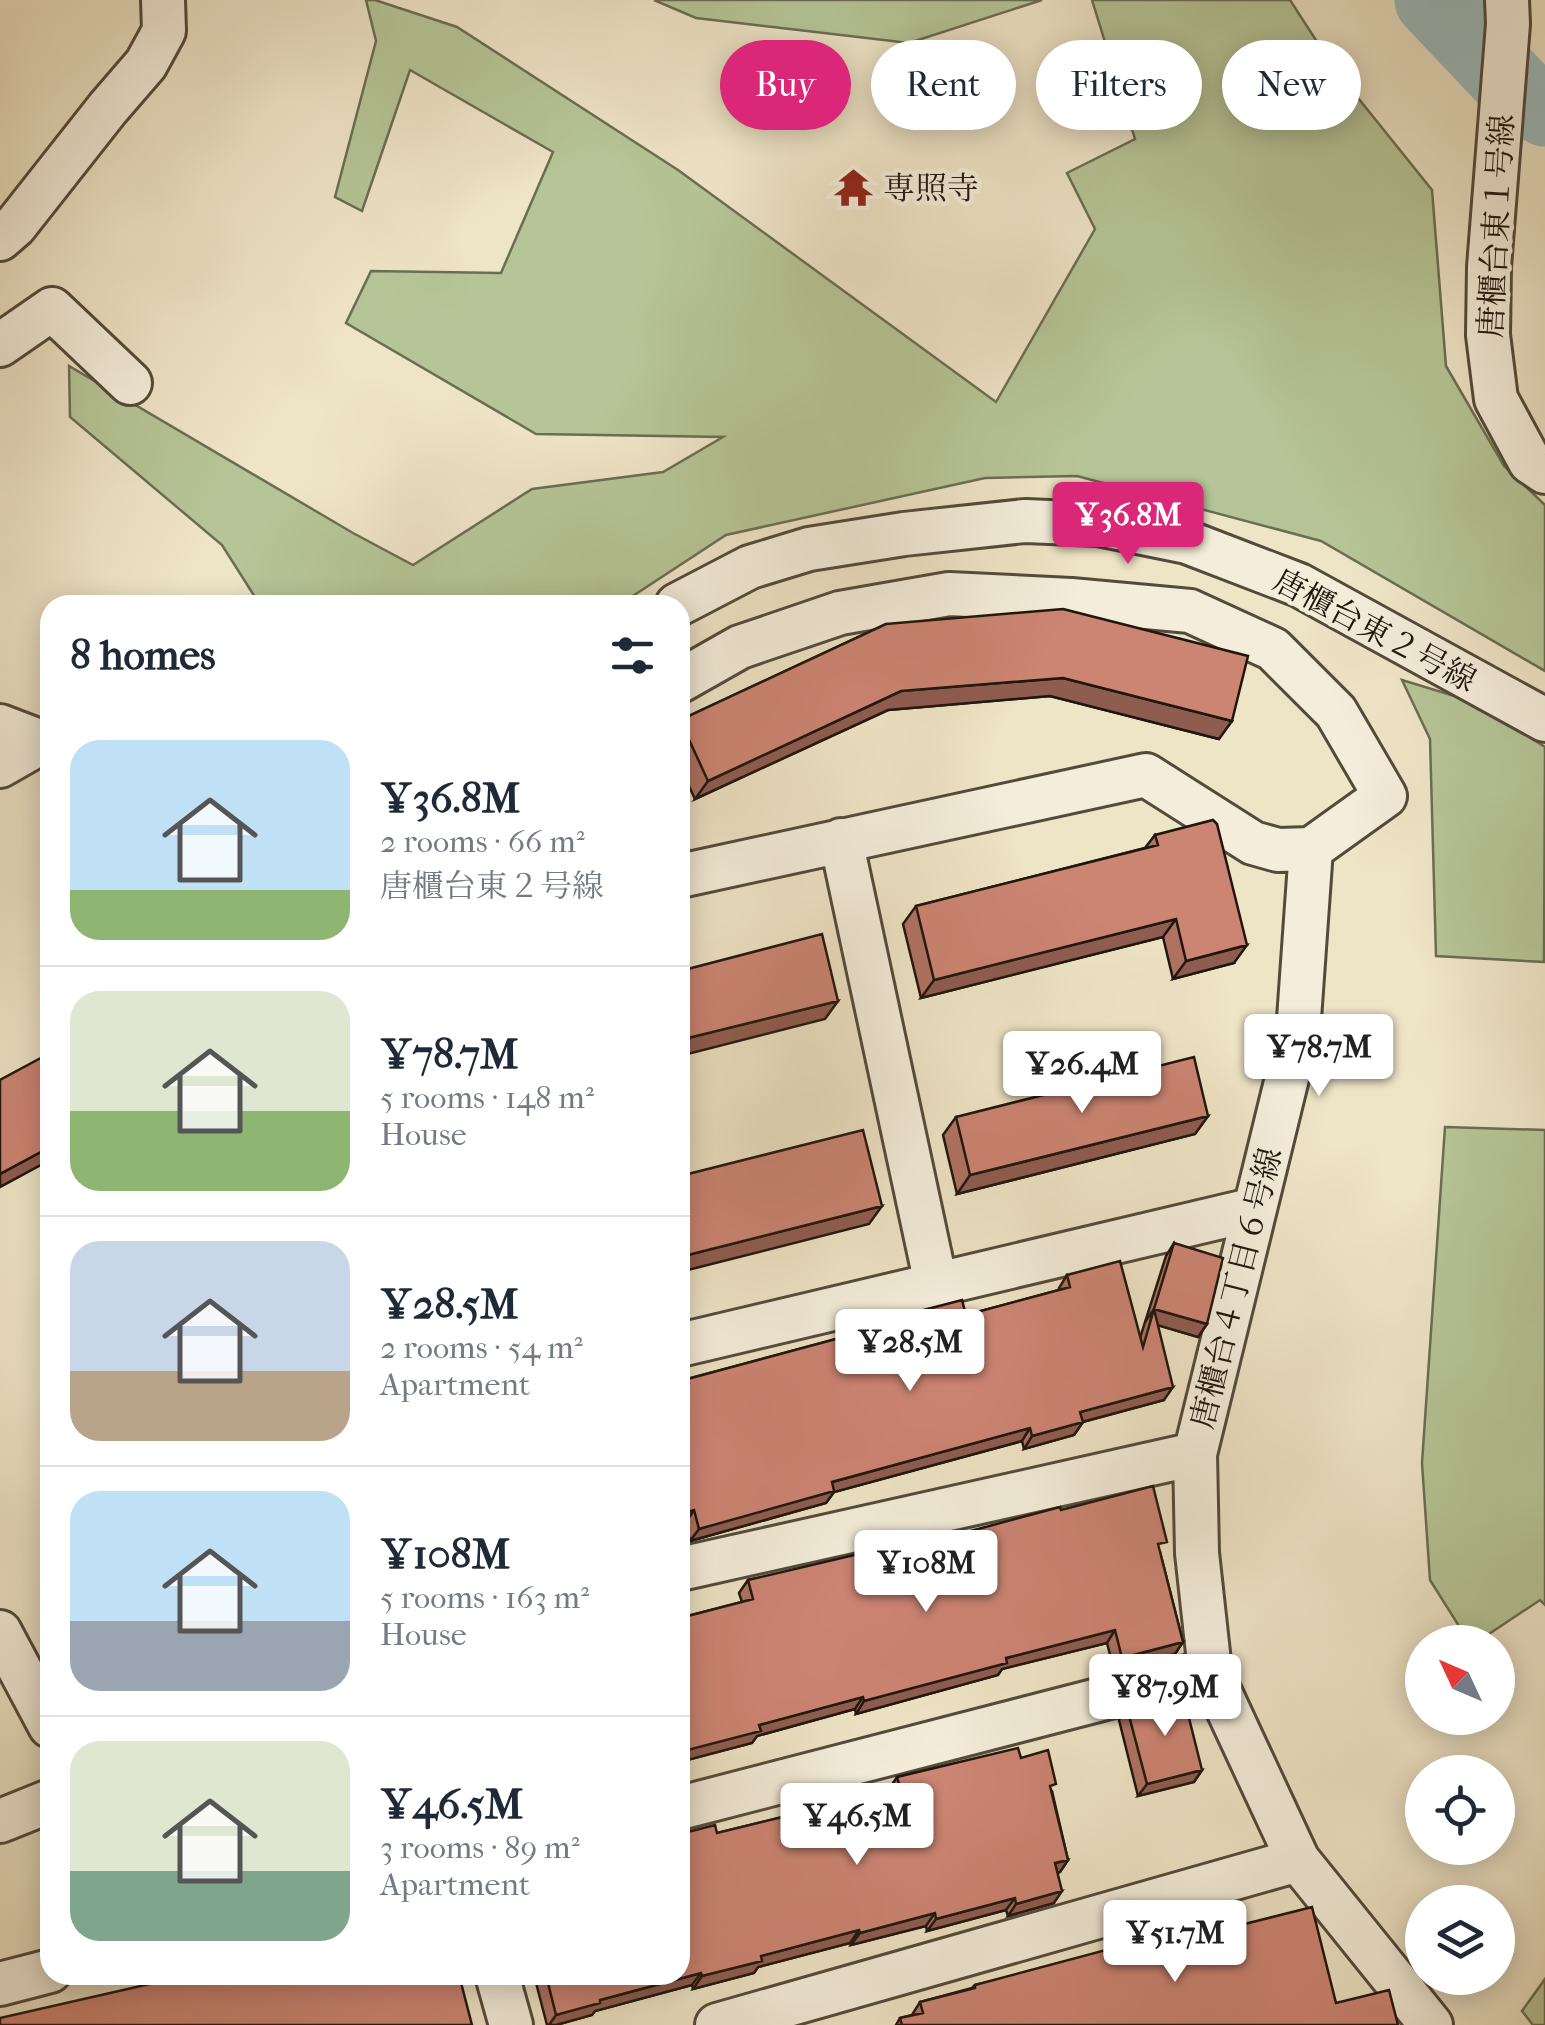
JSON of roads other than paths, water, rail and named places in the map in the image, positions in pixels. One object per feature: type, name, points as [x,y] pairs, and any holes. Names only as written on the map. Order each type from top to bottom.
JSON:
[{"type":"street","points":[[0,238],[16,226],[146,64],[164,31],[163,0]]},
{"type":"street","name":"唐櫃台東１号線","points":[[1507,12],[1488,334],[1496,399],[1530,462],[1545,472]]},
{"type":"street","points":[[0,345],[52,310],[130,383]]},
{"type":"street","name":"唐櫃台東２号線","points":[[690,598],[750,567],[809,550],[904,534],[1025,521],[1098,524],[1187,542],[1298,585],[1545,720]]},
{"type":"street","points":[[690,675],[740,647],[840,613],[949,594],[1190,611],[1273,649],[1336,712],[1386,796],[1311,849],[1278,850],[1253,843],[1146,774],[690,874]]},
{"type":"street","points":[[0,726],[40,743]]},
{"type":"street","points":[[0,766],[40,748]]},
{"type":"street","points":[[842,840],[936,1284]]},
{"type":"street","name":"唐櫃台４丁目６号線","points":[[1311,849],[1298,1033],[1195,1454],[1197,1554],[1210,1671],[1298,1860],[1431,2025]]},
{"type":"street","points":[[690,1343],[1255,1209]]},
{"type":"street","points":[[690,1567],[1195,1454]]},
{"type":"street","points":[[0,1632],[40,1707]]},
{"type":"street","points":[[690,1805],[1210,1671]]},
{"type":"street","points":[[0,1822],[40,1805]]},
{"type":"street","points":[[716,2025],[1298,1860]]},
{"type":"street","points":[[0,1984],[40,1974]]},
{"type":"street","points":[[500,1985],[511,2025]]},
{"type":"waterway","points":[[1432,0],[1520,93],[1545,109]]},
{"type":"place","name":"専照寺","points":[[853,188]]}]
